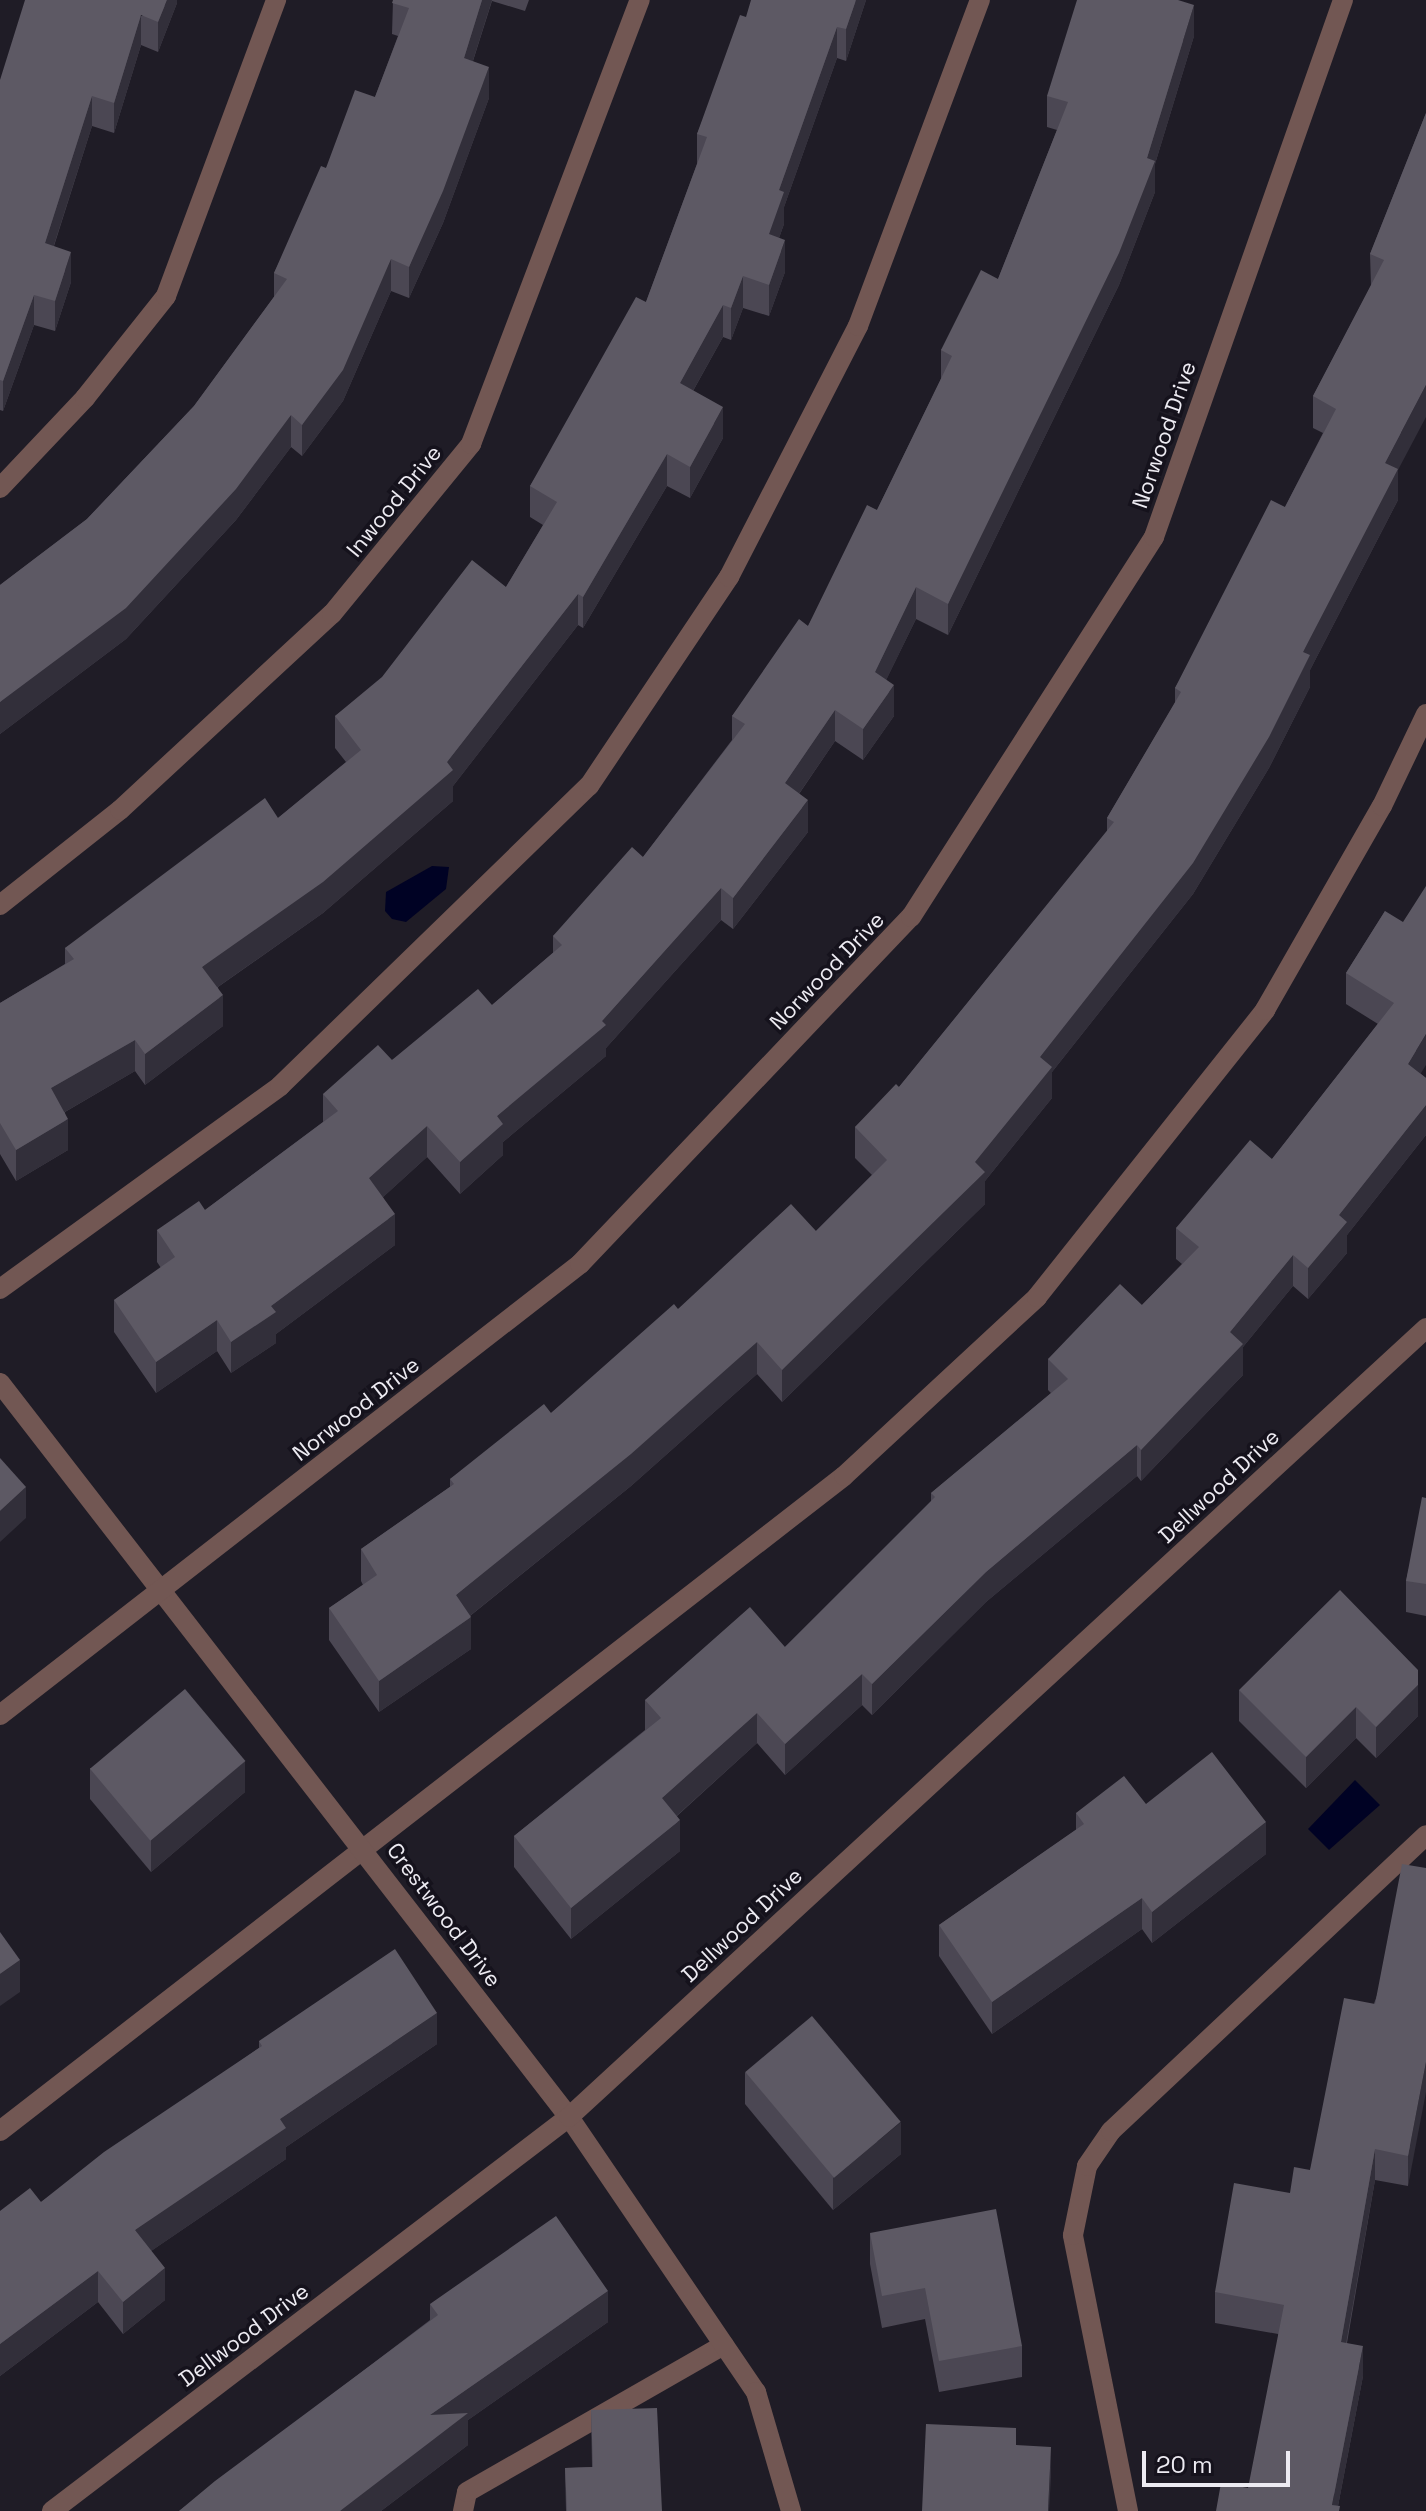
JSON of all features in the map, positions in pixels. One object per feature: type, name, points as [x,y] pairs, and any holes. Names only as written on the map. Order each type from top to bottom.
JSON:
[{"type":"street","points":[[0,488],[85,398],[166,296],[276,0]]},
{"type":"street","name":"Inwood Drive","points":[[0,905],[120,810],[332,614],[471,444],[640,0]]},
{"type":"street","points":[[0,1289],[280,1086],[589,786],[729,577],[858,326],[980,0]]},
{"type":"street","name":"Norwood Drive","points":[[0,1715],[580,1264],[911,917],[1154,537],[1343,0]]},
{"type":"street","points":[[0,2131],[844,1476],[1037,1297],[1265,1010],[1382,806],[1426,714]]},
{"type":"street","name":"Dellwood Drive","points":[[52,2511],[569,2117],[1426,1328]]},
{"type":"street","name":"Crestwood Drive","points":[[0,1383],[569,2117],[756,2392],[791,2511]]},
{"type":"street","points":[[1128,2511],[1073,2235],[1087,2166],[1111,2131],[1426,1835]]},
{"type":"street","points":[[463,2511],[467,2492],[724,2345]]},
{"type":"water","points":[[432,866],[449,867],[446,889],[406,922],[392,919],[385,911],[386,892]]},
{"type":"water","points":[[1355,1780],[1380,1805],[1329,1850],[1308,1829]]},
{"type":"building","points":[[25,0],[167,0],[158,22],[141,15],[114,103],[92,96],[45,243],[71,252],[55,301],[34,295],[3,381],[0,380],[0,80]]},
{"type":"building","points":[[393,0],[482,0],[464,58],[489,67],[443,191],[409,267],[391,259],[343,370],[302,425],[291,415],[236,489],[126,608],[0,702],[0,585],[87,519],[194,406],[287,279],[274,273],[321,166],[326,168],[355,90],[375,97],[409,8],[392,3]]},
{"type":"building","points":[[751,0],[856,0],[846,29],[837,27],[779,190],[784,192],[769,234],[785,240],[769,285],[743,276],[731,308],[723,305],[680,383],[723,407],[690,467],[667,454],[583,597],[578,594],[447,762],[453,770],[323,882],[202,967],[223,995],[145,1054],[135,1040],[51,1088],[68,1119],[16,1150],[0,1123],[0,1003],[74,959],[65,948],[265,798],[278,818],[361,750],[335,716],[382,677],[472,560],[506,587],[557,502],[530,486],[636,297],[646,302],[707,137],[697,134],[740,15],[746,17]]},
{"type":"building","points":[[1077,0],[1178,0],[1194,5],[1147,158],[1155,161],[1119,253],[948,604],[916,587],[875,672],[894,685],[863,729],[835,710],[785,783],[808,800],[733,898],[721,888],[602,1021],[606,1025],[497,1116],[503,1124],[460,1162],[427,1126],[369,1178],[395,1214],[271,1306],[276,1312],[231,1342],[217,1320],[156,1362],[114,1300],[175,1257],[157,1230],[199,1201],[205,1210],[338,1111],[323,1094],[378,1045],[392,1060],[478,989],[492,1005],[562,945],[553,936],[632,847],[643,857],[745,724],[732,716],[799,619],[808,626],[867,505],[877,510],[952,356],[941,350],[981,270],[998,279],[1068,102],[1047,96]]},
{"type":"building","points":[[1426,113],[1426,385],[1385,463],[1398,469],[1303,652],[1310,655],[1269,737],[1193,863],[1040,1057],[1052,1067],[975,1162],[985,1172],[782,1370],[757,1342],[631,1454],[456,1595],[471,1617],[379,1681],[329,1608],[377,1575],[361,1549],[454,1484],[450,1479],[544,1404],[551,1413],[674,1304],[678,1309],[791,1204],[816,1231],[887,1160],[855,1127],[896,1084],[899,1087],[1114,822],[1107,818],[1181,692],[1175,688],[1271,500],[1285,507],[1336,409],[1313,396],[1384,260],[1370,254]]},
{"type":"building","points":[[1426,886],[1426,1034],[1408,1064],[1426,1078],[1426,1105],[1339,1215],[1347,1222],[1308,1268],[1293,1255],[1230,1332],[1243,1344],[1141,1450],[1137,1445],[986,1572],[872,1684],[862,1674],[785,1744],[757,1713],[662,1798],[680,1820],[571,1908],[514,1836],[661,1718],[645,1700],[750,1607],[785,1647],[935,1497],[931,1493],[1068,1379],[1048,1359],[1120,1284],[1142,1305],[1199,1247],[1176,1228],[1250,1140],[1272,1159],[1394,1003],[1346,973],[1385,911],[1403,922]]},
{"type":"building","points":[[0,1458],[26,1487],[0,1511]]},
{"type":"building","points":[[1422,1497],[1426,1498],[1426,1584],[1406,1581]]},
{"type":"building","points":[[1340,1590],[1418,1670],[1418,1685],[1376,1727],[1356,1707],[1306,1757],[1239,1690]]},
{"type":"building","points":[[185,1689],[245,1761],[150,1841],[90,1769]]},
{"type":"building","points":[[1212,1752],[1266,1822],[1152,1912],[1142,1898],[992,2002],[939,1925],[1084,1824],[1076,1813],[1124,1776],[1146,1804]]},
{"type":"building","points":[[1402,1864],[1426,1868],[1426,2062],[1408,2156],[1375,2149],[1341,2342],[1363,2346],[1332,2505],[1340,2506],[1339,2511],[1216,2511],[1221,2483],[1248,2488],[1284,2305],[1215,2292],[1234,2183],[1290,2193],[1294,2167],[1310,2170],[1344,1998],[1375,2004]]},
{"type":"building","points":[[0,1932],[20,1960],[0,1974]]},
{"type":"building","points":[[395,1949],[437,2013],[280,2119],[286,2128],[135,2230],[165,2268],[123,2302],[98,2271],[0,2344],[0,2211],[30,2188],[41,2202],[104,2152],[262,2046],[259,2041]]},
{"type":"building","points":[[812,2016],[901,2122],[834,2178],[745,2072]]},
{"type":"building","points":[[996,2209],[1022,2346],[939,2361],[925,2288],[882,2296],[870,2233]]},
{"type":"building","points":[[556,2216],[608,2291],[430,2415],[468,2413],[340,2511],[179,2511],[438,2315],[430,2304]]},
{"type":"building","points":[[657,2408],[662,2511],[567,2511],[565,2468],[593,2467],[591,2410]]},
{"type":"building","points":[[926,2424],[1016,2428],[1016,2445],[1051,2447],[1048,2511],[922,2511]]}]
